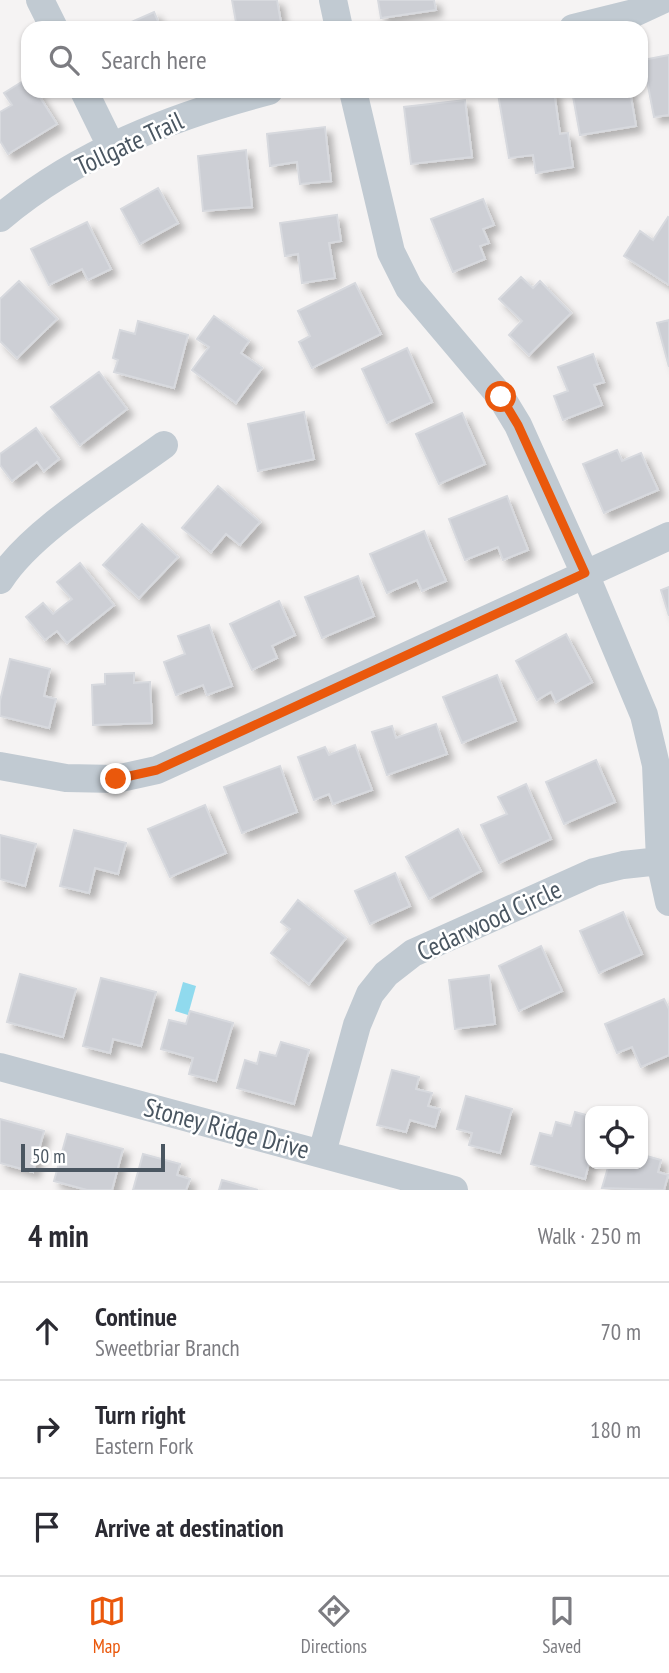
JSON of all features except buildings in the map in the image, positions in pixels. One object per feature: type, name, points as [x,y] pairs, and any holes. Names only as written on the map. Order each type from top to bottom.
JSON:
[{"type":"street","points":[[40,0],[50,21]]},
{"type":"street","points":[[333,0],[338,21]]},
{"type":"street","points":[[601,21],[634,13],[662,0]]},
{"type":"street","points":[[87,98],[111,146]]},
{"type":"street","name":"Tollgate Trail","points":[[0,218],[53,180],[111,146],[170,121],[246,98]]},
{"type":"street","points":[[355,98],[391,252],[409,288],[501,397],[518,425],[645,715],[656,765],[660,860],[669,902]]},
{"type":"street","points":[[0,580],[47,530],[164,445]]},
{"type":"street","points":[[0,766],[66,778],[116,779],[157,770],[669,536]]},
{"type":"street","name":"Cedarwood Circle","points":[[323,1153],[357,1025],[370,994],[386,974],[413,953],[594,872],[660,860]]},
{"type":"street","name":"Stoney Ridge Drive","points":[[0,1067],[454,1190]]},
{"type":"water","points":[[183,982],[196,986],[188,1015],[175,1011]]},
{"type":"route","points":[[116,779],[157,770],[585,573],[518,425],[501,397]]}]
